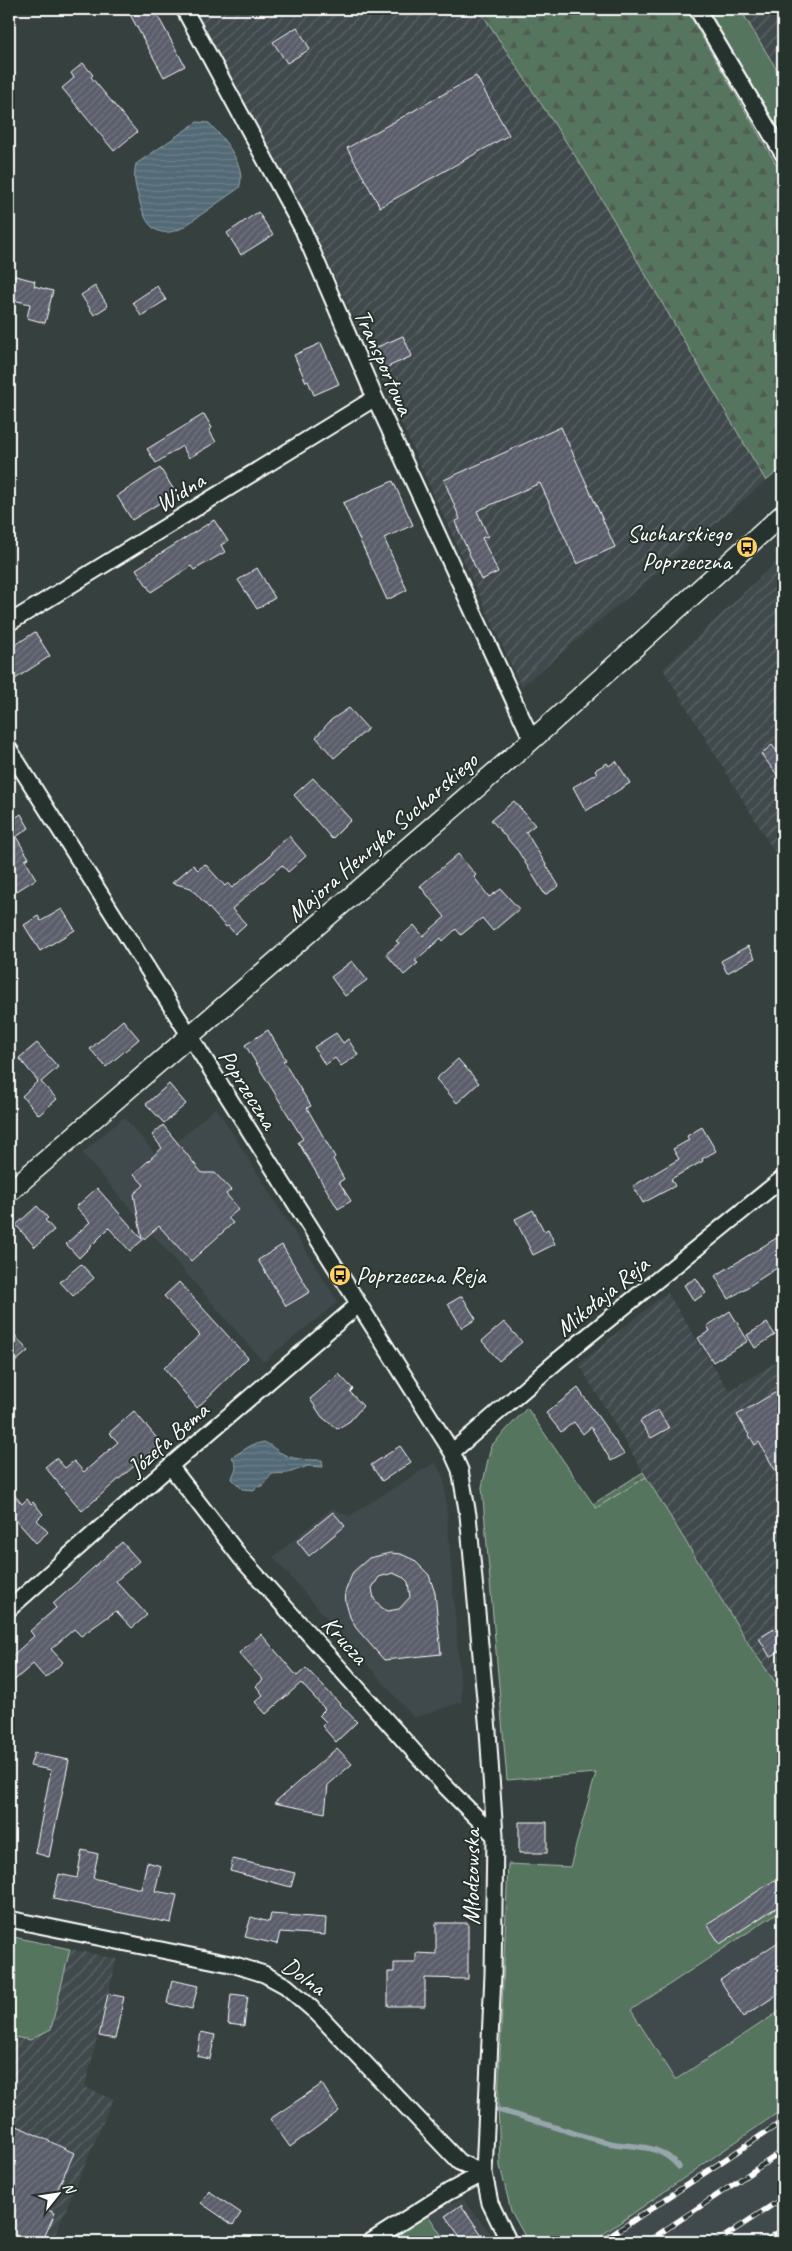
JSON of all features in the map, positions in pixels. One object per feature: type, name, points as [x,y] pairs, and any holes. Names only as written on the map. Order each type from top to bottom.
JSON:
[{"type":"street","name":"Transportowa","points":[[184,9],[302,230],[375,398],[532,740]]},
{"type":"street","points":[[697,9],[783,154]]},
{"type":"street","name":"Widna","points":[[9,623],[375,398]]},
{"type":"street","name":"Majora Henryka Sucharskiego","points":[[9,1192],[532,740],[783,514]]},
{"type":"street","name":"Poprzeczna","points":[[9,749],[452,1452]]},
{"type":"street","name":"Mikołaja Reja","points":[[452,1452],[558,1361],[783,1178]]},
{"type":"street","name":"Józefa Bema","points":[[9,1609],[170,1466],[358,1305]]},
{"type":"street","name":"Młodzowska","points":[[452,1452],[460,1470],[468,1515],[488,1731],[494,1836],[493,1974],[484,2173],[490,2203],[509,2242]]},
{"type":"street","name":"Krucza","points":[[170,1466],[198,1505],[241,1558],[443,1784],[494,1836]]},
{"type":"street","name":"Dolna","points":[[9,1919],[235,1965],[275,1979],[317,2013],[459,2162],[484,2173]]},
{"type":"street","points":[[370,2242],[448,2192],[484,2173]]},
{"type":"shaded area","points":[[193,9],[479,9],[585,171],[766,481],[521,687],[314,231]]},
{"type":"shaded area","points":[[740,9],[783,9],[783,80]]},
{"type":"shaded area","points":[[783,556],[783,866],[663,669]]},
{"type":"shaded area","points":[[216,1107],[338,1302],[263,1362],[82,1153],[124,1117],[159,1158]]},
{"type":"shaded area","points":[[667,1292],[729,1391],[783,1358],[783,1693],[753,1651],[579,1364]]},
{"type":"shaded area","points":[[435,1462],[444,1477],[462,1702],[414,1718],[273,1557],[332,1508],[349,1516]]},
{"type":"shaded area","points":[[783,1909],[783,2009],[675,2080],[631,2010]]},
{"type":"shaded area","points":[[70,1949],[117,1959],[85,2087],[113,2099],[52,2242],[9,2242],[9,2036],[30,2040],[51,2029]]},
{"type":"shaded area","points":[[783,2109],[783,2242],[592,2242],[715,2157]]},
{"type":"shaded area","points":[[463,2199],[497,2242],[446,2242],[428,2215],[443,2205]]},
{"type":"green space","points":[[479,9],[686,9],[783,176],[783,467],[766,481],[585,171]]},
{"type":"green space","points":[[708,9],[740,9],[783,80],[783,136]]},
{"type":"green space","points":[[527,1408],[596,1508],[646,1477],[753,1651],[783,1693],[783,1909],[631,2010],[675,2080],[783,2009],[783,2109],[592,2242],[528,2242],[511,2211],[500,2166],[498,2101],[508,1864],[570,1867],[596,1773],[507,1780],[482,1487],[491,1446]]},
{"type":"green space","points":[[643,1472],[646,1477],[596,1508],[593,1504]]},
{"type":"green space","points":[[9,1936],[70,1949],[51,2029],[30,2040],[9,2036]]},
{"type":"green space","points":[[428,2215],[446,2242],[387,2242]]},
{"type":"water","points":[[197,122],[209,123],[233,153],[240,171],[241,180],[239,188],[182,228],[165,232],[158,231],[148,222],[141,208],[135,182],[136,164]]},
{"type":"water","points":[[264,1442],[289,1457],[322,1460],[323,1467],[308,1466],[288,1473],[272,1474],[262,1486],[256,1487],[255,1490],[242,1489],[232,1479],[236,1467],[232,1457],[252,1445]]},
{"type":"building","points":[[127,9],[154,9],[185,66],[164,77]]},
{"type":"building","points":[[297,27],[310,49],[287,63],[273,42]]},
{"type":"building","points":[[83,63],[93,75],[91,77],[137,132],[114,151],[62,88],[74,78],[71,73]]},
{"type":"building","points":[[476,76],[509,135],[380,207],[347,148]]},
{"type":"building","points":[[258,212],[273,235],[241,255],[227,233]]},
{"type":"building","points":[[12,275],[35,281],[34,286],[53,291],[45,323],[27,318],[30,304],[9,299]]},
{"type":"building","points":[[95,286],[108,306],[94,315],[81,295]]},
{"type":"building","points":[[157,286],[166,300],[141,316],[133,302]]},
{"type":"building","points":[[403,336],[412,356],[383,369],[375,348]]},
{"type":"building","points":[[321,343],[339,384],[314,395],[294,355]]},
{"type":"building","points":[[204,414],[212,428],[209,430],[216,442],[189,458],[182,446],[156,463],[147,449]]},
{"type":"building","points":[[561,427],[615,547],[577,564],[540,483],[477,511],[488,536],[482,538],[498,572],[481,580],[455,522],[460,519],[444,480]]},
{"type":"building","points":[[160,468],[176,493],[132,520],[117,496]]},
{"type":"building","points":[[393,481],[413,525],[384,538],[407,590],[387,600],[343,503]]},
{"type":"building","points":[[214,520],[228,541],[221,545],[225,552],[194,570],[191,566],[151,592],[136,569]]},
{"type":"building","points":[[257,568],[275,598],[257,609],[238,580]]},
{"type":"building","points":[[35,632],[50,656],[9,683],[9,649]]},
{"type":"building","points":[[349,708],[368,729],[334,758],[316,737],[331,720]]},
{"type":"building","points":[[772,745],[783,759],[783,782],[761,754]]},
{"type":"building","points":[[616,761],[630,783],[586,811],[573,787],[597,773],[595,770],[607,763],[609,766]]},
{"type":"building","points":[[313,778],[351,820],[332,839],[294,795]]},
{"type":"building","points":[[514,801],[535,825],[526,832],[559,886],[545,895],[518,851],[491,820]]},
{"type":"building","points":[[21,814],[29,828],[16,837],[29,858],[25,860],[36,879],[9,896],[9,822]]},
{"type":"building","points":[[289,836],[306,856],[288,872],[282,865],[232,909],[246,924],[235,934],[228,926],[226,927],[191,888],[172,883],[193,865],[198,870],[205,864],[225,886],[228,883],[232,888],[272,854],[271,852]]},
{"type":"building","points":[[458,854],[476,875],[474,877],[489,897],[501,889],[519,909],[493,931],[482,918],[461,935],[456,929],[443,941],[441,938],[415,961],[418,963],[404,975],[386,954],[399,943],[396,941],[414,925],[423,936],[445,917],[420,886]]},
{"type":"building","points":[[62,909],[75,930],[40,951],[24,925],[38,916],[41,921]]},
{"type":"building","points":[[748,946],[755,958],[727,973],[721,961]]},
{"type":"building","points":[[352,961],[367,980],[345,996],[331,977]]},
{"type":"building","points":[[123,1020],[139,1039],[106,1067],[90,1049]]},
{"type":"building","points":[[268,1030],[286,1060],[283,1061],[311,1106],[307,1108],[335,1157],[333,1159],[344,1179],[339,1182],[351,1201],[338,1209],[298,1142],[303,1139],[245,1045]]},
{"type":"building","points":[[336,1033],[343,1043],[348,1039],[358,1055],[341,1066],[335,1058],[325,1065],[314,1047]]},
{"type":"building","points":[[37,1043],[58,1067],[41,1082],[57,1099],[39,1115],[22,1096],[38,1081],[19,1058]]},
{"type":"building","points":[[458,1059],[479,1083],[457,1103],[436,1079]]},
{"type":"building","points":[[169,1084],[186,1104],[164,1123],[146,1104]]},
{"type":"building","points":[[163,1125],[202,1173],[215,1173],[231,1190],[226,1194],[239,1209],[228,1218],[233,1223],[191,1261],[159,1226],[130,1251],[109,1228],[79,1258],[66,1244],[90,1222],[76,1207],[97,1188],[142,1239],[134,1194],[144,1185],[134,1174],[162,1148],[152,1135]]},
{"type":"building","points":[[702,1127],[716,1151],[702,1159],[703,1161],[671,1179],[675,1186],[643,1203],[633,1186],[679,1159],[673,1149],[689,1140],[687,1136]]},
{"type":"building","points":[[37,1206],[48,1218],[45,1220],[54,1230],[35,1247],[16,1225]]},
{"type":"building","points":[[533,1210],[544,1231],[548,1229],[555,1244],[533,1255],[515,1219]]},
{"type":"building","points":[[783,1234],[783,1264],[729,1299],[715,1276]]},
{"type":"building","points":[[282,1245],[310,1292],[286,1306],[258,1260]]},
{"type":"building","points":[[81,1264],[94,1278],[73,1296],[60,1282]]},
{"type":"building","points":[[696,1278],[706,1293],[694,1301],[684,1285]]},
{"type":"building","points":[[179,1282],[248,1358],[197,1408],[164,1368],[200,1335],[164,1296]]},
{"type":"building","points":[[462,1296],[476,1319],[462,1328],[448,1304]]},
{"type":"building","points":[[730,1311],[748,1341],[713,1362],[698,1338],[710,1331],[707,1326]]},
{"type":"building","points":[[504,1322],[522,1342],[499,1361],[482,1341]]},
{"type":"building","points":[[767,1323],[775,1335],[755,1348],[747,1335]]},
{"type":"building","points":[[9,1328],[28,1351],[9,1367]]},
{"type":"building","points":[[339,1374],[353,1389],[350,1392],[363,1406],[350,1421],[337,1429],[322,1417],[310,1399]]},
{"type":"building","points":[[578,1388],[624,1454],[611,1461],[591,1427],[583,1434],[574,1422],[561,1432],[546,1413]]},
{"type":"building","points":[[783,1388],[783,1484],[759,1442],[755,1445],[737,1415]]},
{"type":"building","points":[[658,1410],[669,1428],[651,1438],[640,1421]]},
{"type":"building","points":[[134,1411],[161,1443],[82,1511],[45,1467],[56,1458],[65,1468],[74,1461],[84,1472],[118,1442],[109,1433]]},
{"type":"building","points":[[400,1446],[411,1462],[382,1481],[371,1465]]},
{"type":"building","points":[[9,1489],[22,1504],[27,1499],[31,1504],[33,1502],[43,1514],[37,1520],[48,1532],[36,1543],[9,1512]]},
{"type":"building","points":[[333,1512],[345,1526],[309,1556],[297,1541]]},
{"type":"building","points":[[122,1542],[139,1561],[116,1581],[147,1615],[132,1628],[116,1611],[81,1636],[74,1629],[51,1649],[63,1662],[45,1678],[33,1664],[9,1685],[9,1659],[34,1636],[30,1631],[56,1608],[53,1604]]},
{"type":"building","points":[[390,1553],[401,1554],[414,1560],[429,1575],[435,1593],[441,1654],[384,1660],[356,1628],[350,1617],[345,1592],[353,1572],[369,1558]],"holes":[[[393,1573],[408,1582],[410,1597],[399,1609],[388,1611],[382,1608],[374,1599],[372,1588],[379,1577]]]},
{"type":"building","points":[[783,1624],[783,1649],[770,1657],[759,1638]]},
{"type":"building","points":[[261,1634],[297,1676],[306,1668],[357,1722],[336,1742],[322,1726],[326,1722],[319,1715],[325,1709],[301,1683],[266,1714],[255,1702],[263,1695],[256,1686],[263,1680],[239,1653]]},
{"type":"building","points":[[337,1748],[352,1764],[328,1785],[325,1813],[274,1803]]},
{"type":"building","points":[[34,1753],[69,1760],[49,1857],[35,1853],[51,1770],[30,1766]]},
{"type":"building","points":[[519,1822],[547,1822],[547,1853],[519,1853]]},
{"type":"building","points":[[82,1850],[98,1854],[93,1878],[141,1889],[147,1862],[161,1866],[155,1891],[177,1895],[171,1923],[53,1899],[59,1874],[77,1878]]},
{"type":"building","points":[[233,1859],[295,1873],[291,1887],[230,1871]]},
{"type":"building","points":[[775,1880],[783,1892],[783,1903],[720,1944],[707,1924]]},
{"type":"building","points":[[271,1914],[326,1918],[325,1935],[280,1932],[277,1944],[245,1937],[251,1917],[269,1922]]},
{"type":"building","points":[[436,1923],[468,1923],[468,1979],[425,1978],[425,2006],[388,2006],[388,1972],[394,1972],[394,1963],[416,1963],[416,1953],[436,1954]]},
{"type":"building","points":[[783,1939],[783,1991],[743,2017],[720,1980]]},
{"type":"building","points":[[172,1980],[198,1986],[192,2009],[167,2003]]},
{"type":"building","points":[[108,1994],[124,1997],[115,2039],[99,2036]]},
{"type":"building","points":[[231,1994],[248,1996],[244,2026],[228,2024]]},
{"type":"building","points":[[201,2032],[215,2035],[210,2059],[197,2056]]},
{"type":"building","points":[[322,2084],[339,2111],[290,2147],[270,2119]]},
{"type":"building","points":[[9,2122],[74,2153],[48,2210],[55,2213],[42,2242],[9,2242]]},
{"type":"building","points":[[209,2191],[241,2213],[233,2225],[201,2203]]},
{"type":"building","points":[[461,2205],[487,2242],[464,2242],[445,2216]]},
{"type":"waterway","points":[[498,2110],[605,2142],[644,2147],[662,2153],[679,2167]]},
{"type":"railway","points":[[601,2242],[783,2121]]},
{"type":"railway","points":[[647,2242],[783,2151]]},
{"type":"railway","points":[[716,2242],[783,2198]]},
{"type":"railway","points":[[764,2242],[783,2229]]},
{"type":"place","name":"Sucharskiego Poprzeczna","points":[[747,547]]},
{"type":"place","name":"Poprzeczna Reja","points":[[340,1275]]}]
